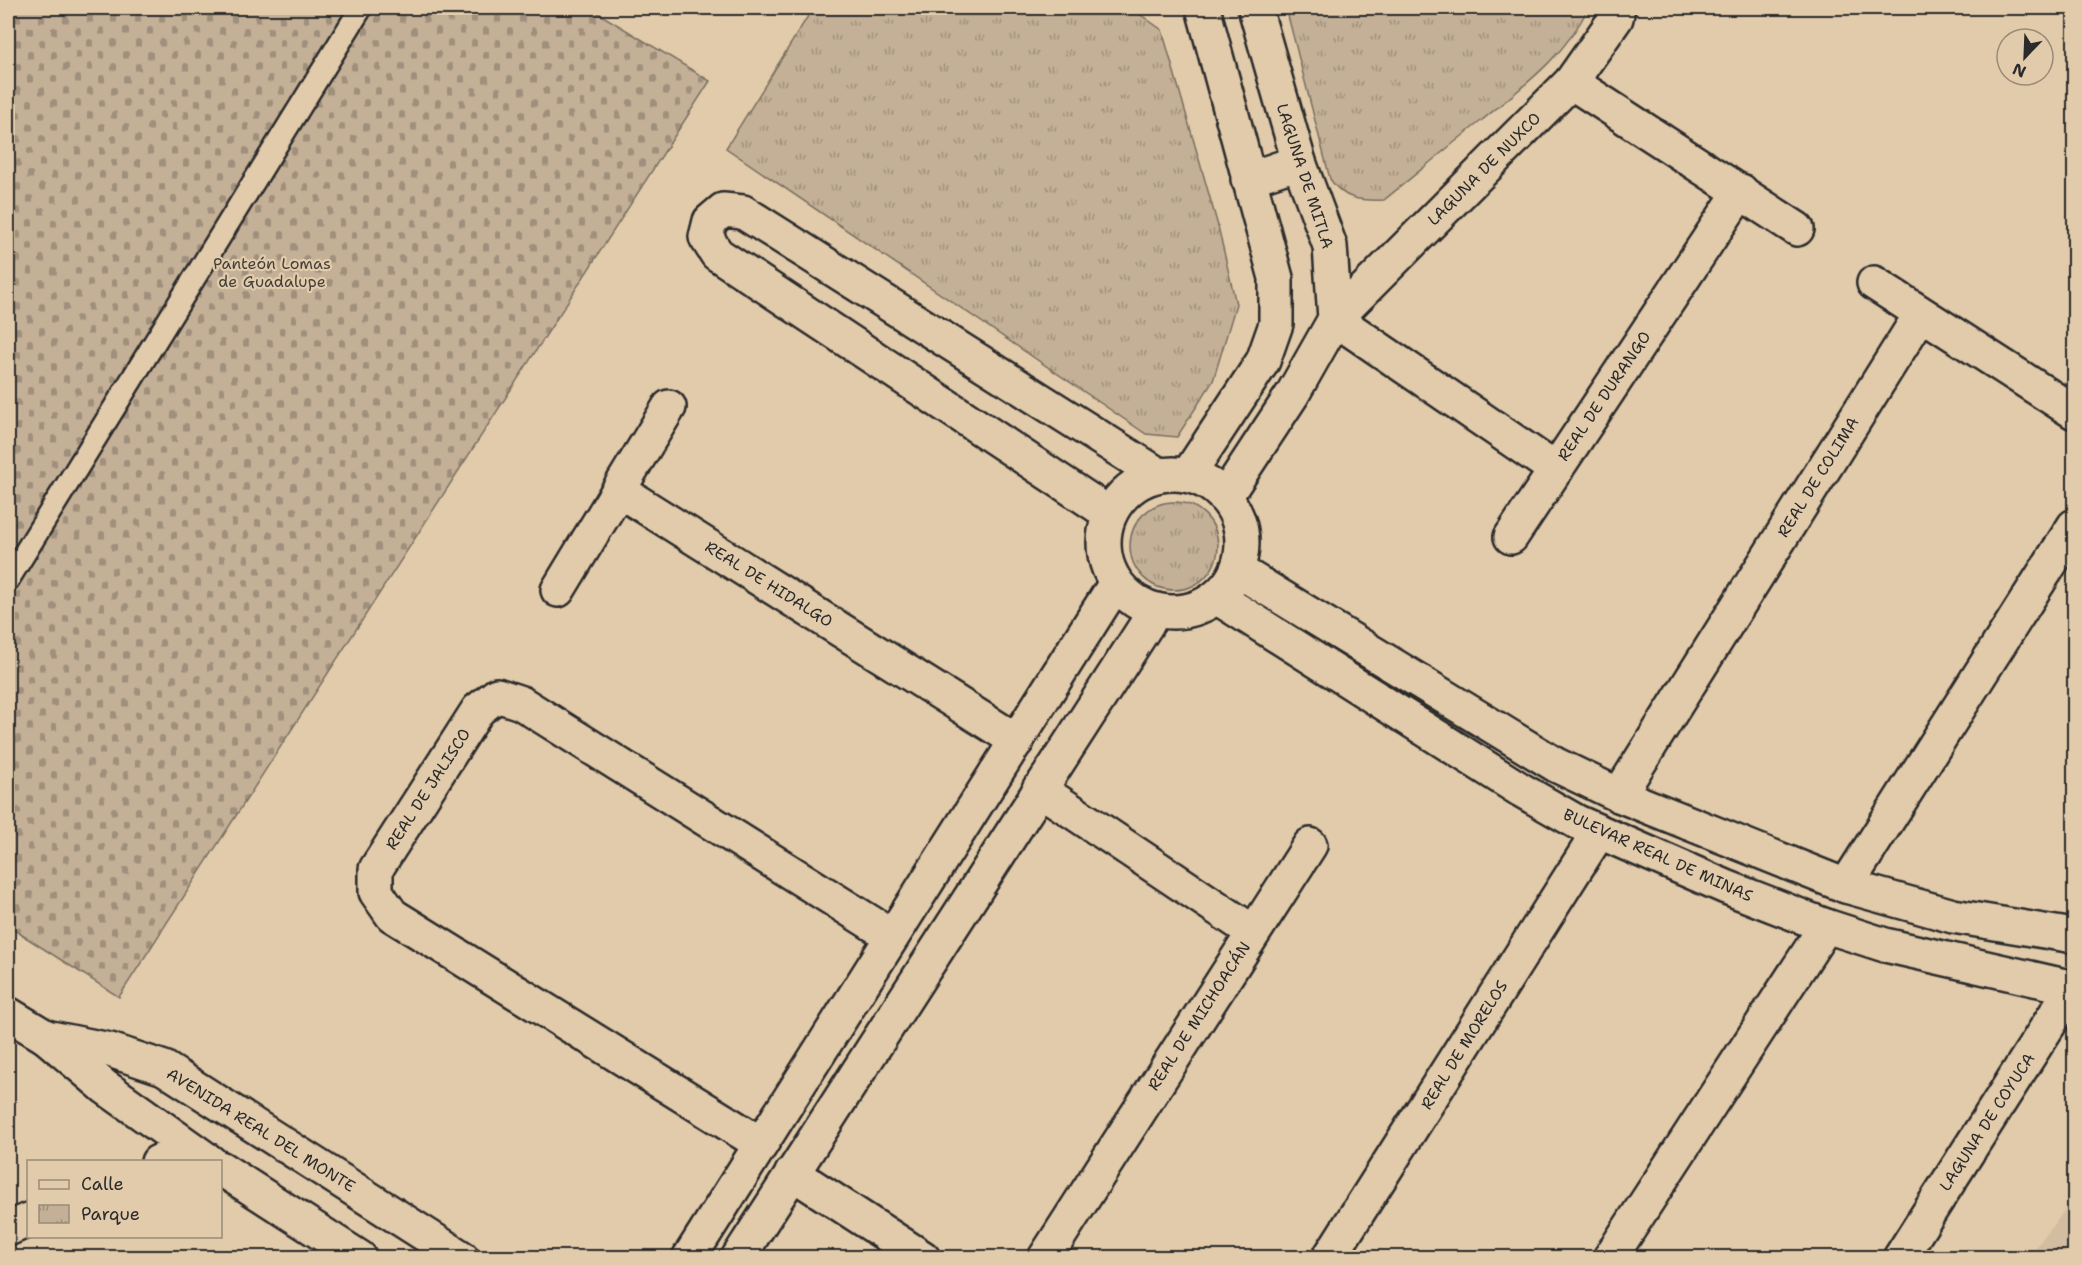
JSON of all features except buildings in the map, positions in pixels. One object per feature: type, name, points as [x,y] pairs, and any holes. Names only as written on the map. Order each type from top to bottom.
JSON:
[{"type":"street","points":[[1110,514],[717,254],[706,237],[710,221],[723,210],[743,212],[1174,475],[1208,483],[1225,497],[1236,513],[1242,532],[1242,551],[1237,570],[1218,598],[1189,610],[1173,612],[1156,610],[1127,595],[1116,583],[1108,566],[1104,549],[1104,531],[1110,514],[1122,495],[1139,482],[1174,475],[1263,361],[1276,324],[1276,278],[1203,8]]},
{"type":"street","name":"LAGUNA DE MITLA","points":[[1255,8],[1299,162],[1330,246],[1335,319]]},
{"type":"street","name":"LAGUNA DE NUXCO","points":[[1335,319],[1571,82],[1616,18],[1618,8]]},
{"type":"street","points":[[1571,82],[1797,229]]},
{"type":"street","points":[[1248,179],[1299,162]]},
{"type":"street","name":"REAL DE DURANGO","points":[[1335,319],[1556,470],[1741,191]]},
{"type":"street","points":[[1874,283],[2074,411]]},
{"type":"street","name":"REAL DE COLIMA","points":[[1619,795],[1921,314]]},
{"type":"street","points":[[1225,497],[1292,395],[1335,319]]},
{"type":"street","points":[[558,590],[669,407]]},
{"type":"street","points":[[1511,537],[1556,470]]},
{"type":"street","name":"REAL DE HIDALGO","points":[[620,491],[1017,741]]},
{"type":"street","points":[[1846,886],[2074,526]]},
{"type":"street","points":[[1237,570],[1556,765],[1619,795],[1846,886],[1953,916],[2074,936]]},
{"type":"street","points":[[689,1257],[1116,583]]},
{"type":"street","name":"BULEVAR REAL DE MINAS","points":[[1218,598],[1521,790],[1599,832],[1726,887],[1826,926],[1885,945],[2074,987]]},
{"type":"street","points":[[738,1257],[1156,610]]},
{"type":"street","name":"REAL DE JALISCO","points":[[761,1144],[392,915],[376,891],[376,869],[478,710],[497,695],[520,704],[892,936]]},
{"type":"street","name":"REAL DE MICHOACÁN","points":[[1039,789],[1254,932],[1045,1257]]},
{"type":"street","name":"REAL DE MORELOS","points":[[1329,1257],[1599,832]]},
{"type":"street","points":[[1254,932],[1310,845]]},
{"type":"street","points":[[1610,1257],[1826,926]]},
{"type":"street","name":"LAGUNA DE COYUCA","points":[[1900,1257],[2074,987]]},
{"type":"street","name":"AVENIDA REAL DEL MONTE","points":[[8,1014],[46,1038],[105,1087],[199,1155]]},
{"type":"street","name":"AVENIDA REAL DEL MONTE","points":[[46,1038],[110,1050],[164,1068],[462,1257]]},
{"type":"street","points":[[165,1160],[199,1155]]},
{"type":"street","points":[[222,1169],[360,1257]]},
{"type":"street","points":[[792,1173],[923,1257]]},
{"type":"street","points":[[8,1229],[27,1220]]},
{"type":"lane","points":[[8,580],[361,8]]},
{"type":"shaded area","points":[[2074,1199],[2074,1257],[2028,1257]]},
{"type":"green space","name":"Panteón Lomas de Guadalupe","points":[[8,8],[590,8],[710,81],[119,997],[8,926]]},
{"type":"green space","points":[[813,8],[1131,8],[1162,30],[1218,226],[1236,304],[1213,381],[1177,437],[1146,434],[726,148]]},
{"type":"green space","points":[[1286,8],[1588,8],[1568,41],[1527,83],[1384,200],[1375,200],[1353,198],[1341,191],[1330,179]]},
{"type":"green space","points":[[1174,502],[1191,505],[1205,515],[1215,529],[1218,546],[1215,563],[1205,577],[1191,587],[1174,590],[1157,587],[1143,577],[1133,563],[1130,546],[1133,529],[1143,515],[1157,505]]}]
